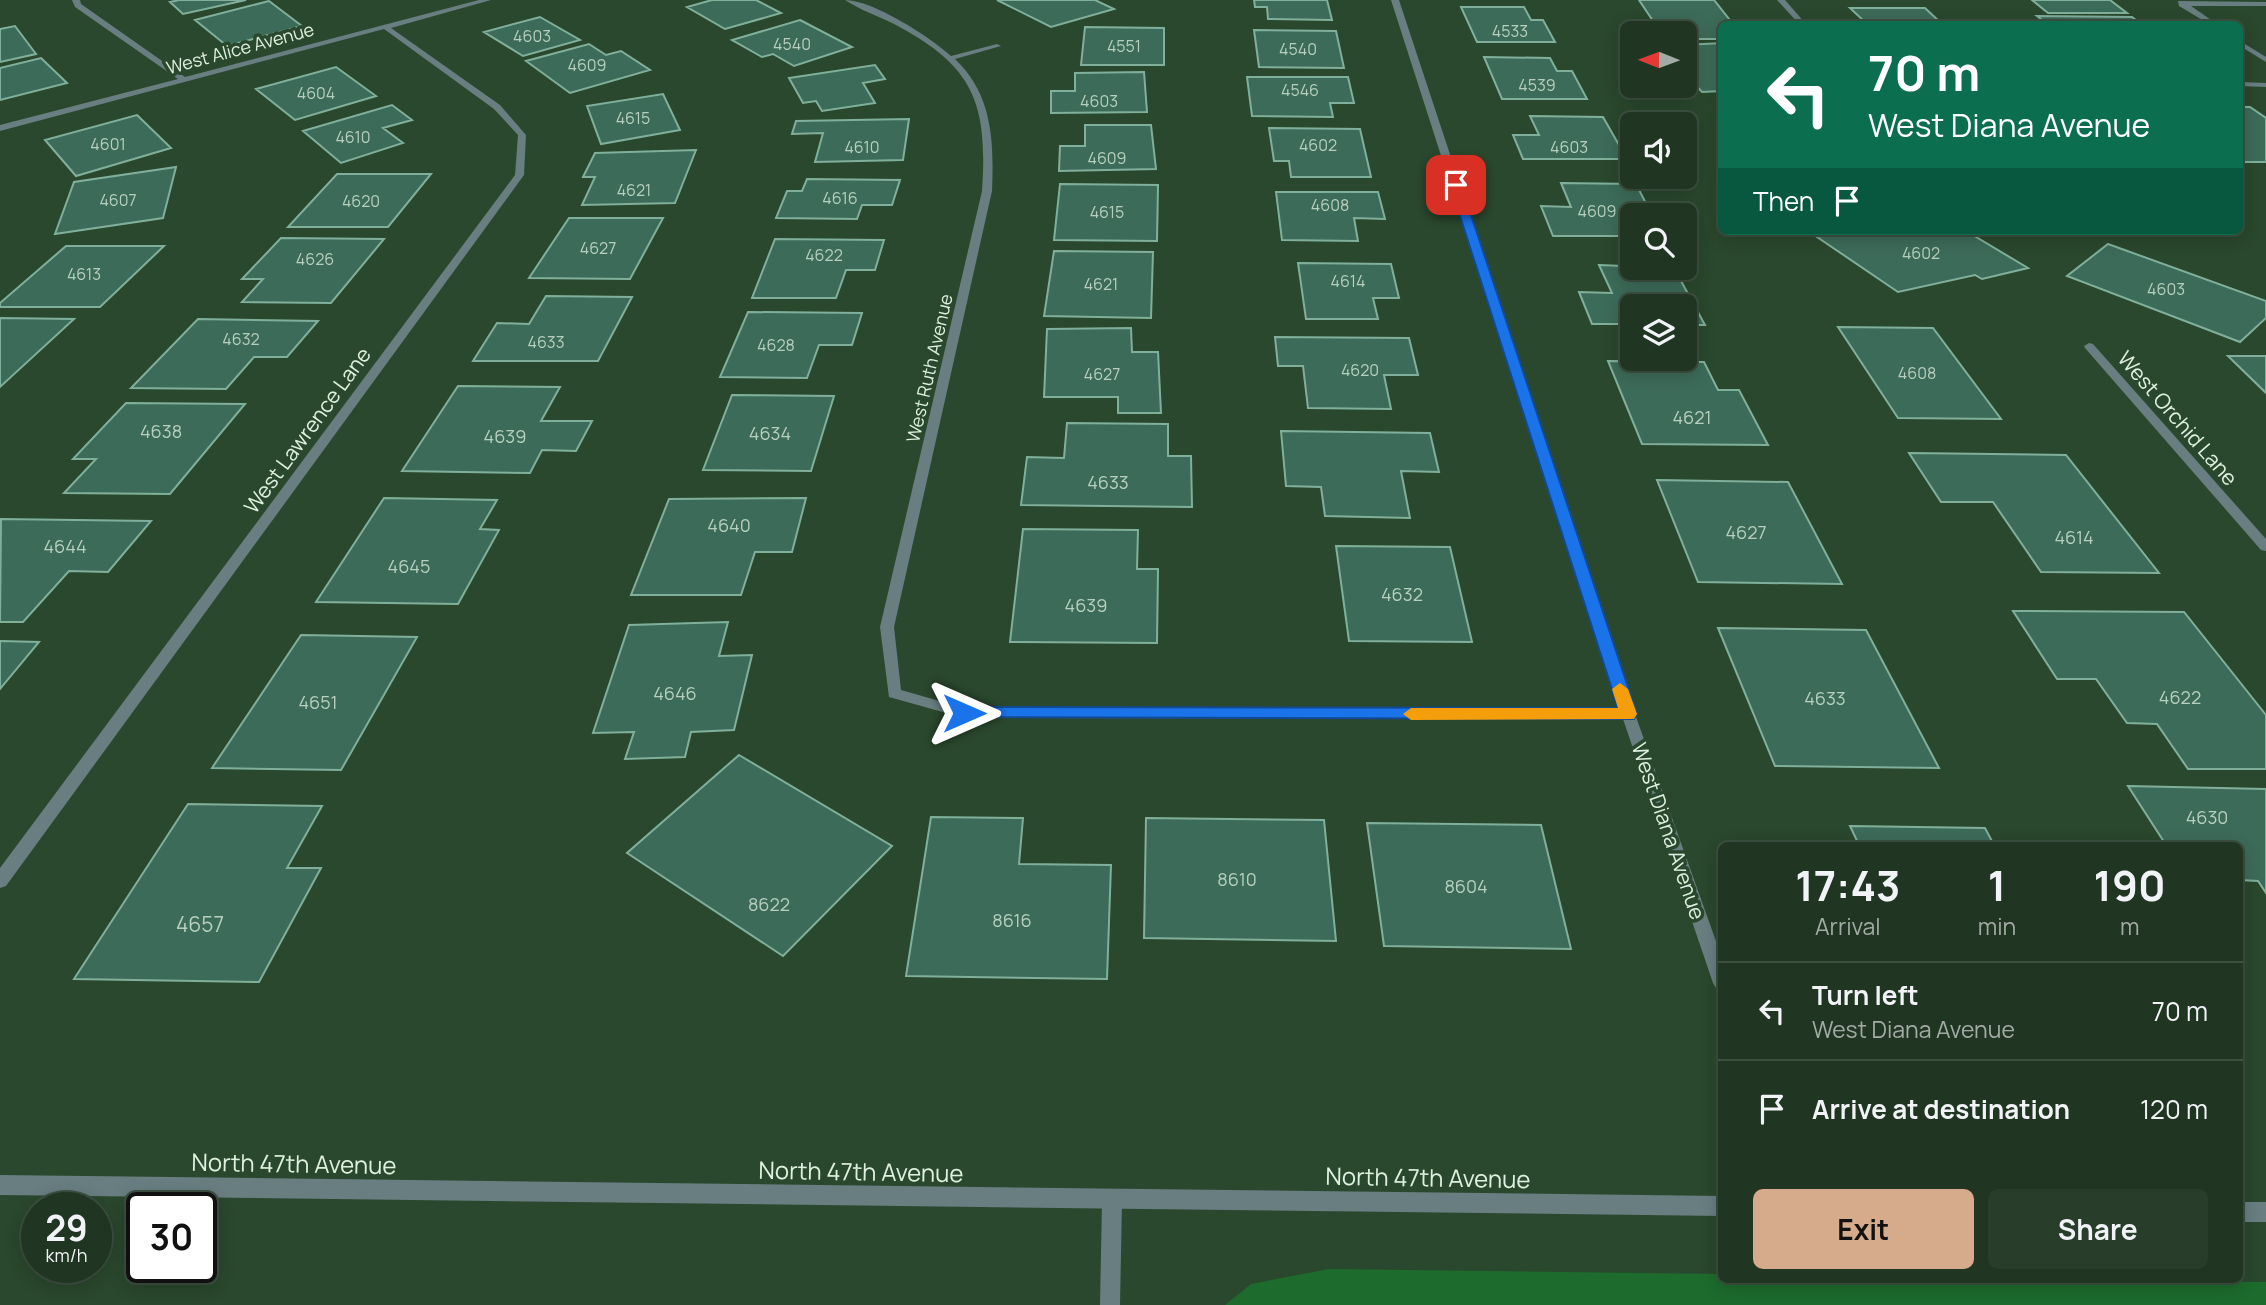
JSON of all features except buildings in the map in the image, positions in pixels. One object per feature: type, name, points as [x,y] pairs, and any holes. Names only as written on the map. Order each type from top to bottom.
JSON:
[{"type":"street","points":[[76,0],[78,5],[183,79]]},
{"type":"street","name":"West Alice Avenue","points":[[0,128],[487,0]]},
{"type":"street","name":"West Ruth Avenue","points":[[849,0],[926,38],[951,58],[978,93],[988,132],[987,191],[887,627],[894,693],[964,713],[1628,714]]},
{"type":"street","name":"West Diana Avenue","points":[[1395,0],[1628,714],[1718,972]]},
{"type":"street","points":[[1781,0],[1799,21]]},
{"type":"street","points":[[2179,2],[2266,4]]},
{"type":"street","points":[[2179,2],[2208,21]]},
{"type":"street","name":"West Lawrence Lane","points":[[0,881],[519,175],[522,135],[497,107],[385,27]]},
{"type":"street","points":[[2243,45],[2266,60]]},
{"type":"street","points":[[951,58],[998,46]]},
{"type":"street","points":[[2243,85],[2266,85]]},
{"type":"street","name":"West Orchid Lane","points":[[2089,346],[2266,547]]},
{"type":"street","name":"North 47th Avenue","points":[[0,1185],[1718,1206]]},
{"type":"street","points":[[1110,1305],[1112,1200]]},
{"type":"street","points":[[2243,1212],[2266,1212]]},
{"type":"green space","points":[[1329,1269],[1718,1274],[1718,1283],[2266,1282],[2266,1305],[1225,1305],[1251,1284]]},
{"type":"slow traffic","points":[[1411,714],[1628,714],[1620,689]]},
{"type":"route","points":[[964,713],[1628,714],[1456,185]]}]
